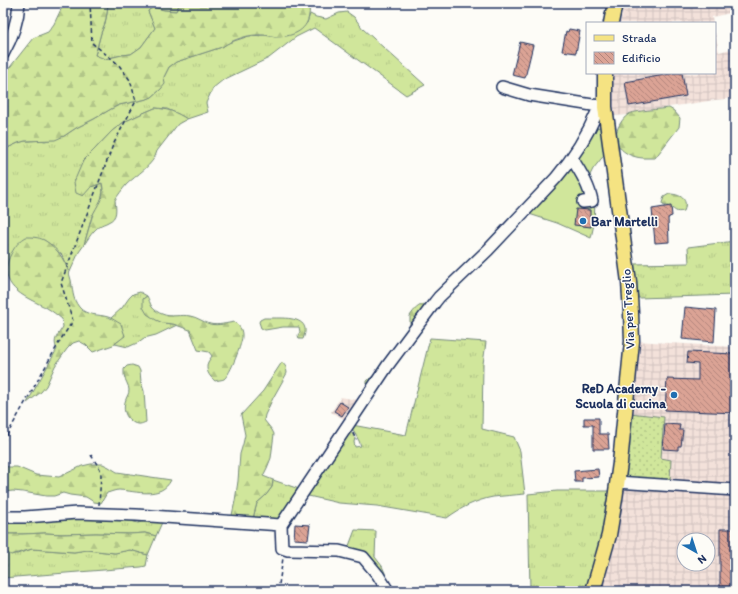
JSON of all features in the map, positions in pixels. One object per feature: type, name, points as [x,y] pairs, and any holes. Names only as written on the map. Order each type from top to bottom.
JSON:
[{"type":"main road","points":[[611,22],[615,3]]},
{"type":"main road","name":"Via per Treglio","points":[[593,591],[609,535],[620,458],[632,341],[628,282],[605,107],[605,74]]},
{"type":"street","points":[[3,54],[13,33],[19,3]]},
{"type":"street","points":[[502,87],[530,95],[605,107]]},
{"type":"street","points":[[388,591],[378,575],[363,558],[339,551],[288,550],[282,548],[281,525],[388,365],[439,297],[488,250],[556,178],[586,137],[598,110],[605,107]]},
{"type":"street","points":[[572,158],[590,189],[592,201],[583,202]]},
{"type":"street","points":[[617,482],[735,490]]},
{"type":"street","points":[[3,517],[77,513],[136,515],[281,525]]},
{"type":"path","points":[[3,442],[61,339],[73,321],[60,283],[113,145],[136,101],[130,80],[118,64],[92,43],[90,3]]},
{"type":"path","points":[[92,455],[100,468],[99,512],[101,514]]},
{"type":"path","points":[[278,591],[283,558],[282,548]]},
{"type":"shaded area","points":[[624,3],[735,3],[735,12],[712,17],[713,22],[620,22]]},
{"type":"shaded area","points":[[716,37],[719,52],[735,48],[735,98],[630,113],[628,115],[611,116],[611,75],[716,74]]},
{"type":"shaded area","points":[[636,341],[735,347],[735,591],[600,590]]},
{"type":"shaded area","points":[[341,397],[362,401],[348,421],[331,412]]},
{"type":"shaded area","points":[[485,588],[589,588],[588,591],[486,591]]},
{"type":"green space","points":[[64,3],[108,3],[105,23],[95,55],[105,59],[131,54],[141,47],[155,28],[148,11],[153,7],[176,11],[180,3],[308,3],[309,12],[308,21],[305,26],[292,35],[281,37],[267,35],[247,36],[237,39],[222,47],[176,62],[169,67],[164,77],[165,84],[152,97],[119,105],[55,140],[25,141],[3,150],[3,76],[33,38],[48,32],[54,24]]},
{"type":"green space","points":[[108,3],[180,3],[176,11],[153,7],[148,11],[155,28],[141,47],[131,54],[105,59],[95,56],[105,23]]},
{"type":"green space","points":[[347,12],[354,17],[363,29],[425,85],[406,95],[314,28],[296,37],[269,58],[223,80],[213,88],[206,103],[208,112],[187,119],[167,109],[155,108],[124,122],[112,131],[83,161],[91,187],[102,183],[103,191],[101,201],[92,216],[84,245],[79,252],[69,274],[62,255],[44,240],[6,268],[6,278],[3,277],[3,150],[25,141],[45,141],[64,136],[119,105],[152,97],[161,89],[164,77],[169,67],[176,62],[222,47],[228,43],[249,36],[264,35],[275,37],[307,23],[310,14],[326,19],[339,13]]},
{"type":"green space","points":[[155,108],[172,111],[187,119],[178,124],[157,151],[152,161],[120,192],[115,200],[115,216],[95,230],[84,245],[92,217],[102,197],[103,188],[102,183],[91,187],[83,196],[76,193],[74,182],[83,161],[112,131],[124,122]]},
{"type":"green space","points":[[669,108],[680,118],[679,127],[655,158],[643,158],[631,155],[626,153],[618,145],[616,134],[618,128],[622,120],[629,114]]},
{"type":"green space","points":[[602,126],[605,154],[590,175],[595,201],[594,224],[591,238],[557,223],[526,213],[594,129]]},
{"type":"green space","points":[[669,194],[680,196],[684,200],[684,211],[677,211],[663,205],[662,203],[664,197]]},
{"type":"green space","points":[[26,237],[42,239],[54,247],[62,257],[67,268],[74,297],[79,307],[85,312],[110,318],[121,324],[125,336],[113,345],[93,352],[79,341],[73,343],[55,366],[46,386],[27,403],[57,349],[55,340],[63,327],[62,319],[47,308],[17,291],[8,279],[8,261],[17,245]]},
{"type":"green space","points":[[735,241],[735,295],[638,298],[633,264],[689,263],[688,247]]},
{"type":"green space","points":[[140,292],[147,296],[143,299],[163,323],[177,325],[156,335],[144,338],[128,347],[115,344],[125,335],[111,318],[122,308],[133,294]]},
{"type":"green space","points":[[147,296],[151,306],[158,312],[165,315],[195,317],[213,325],[235,322],[238,325],[241,329],[242,339],[233,365],[224,379],[215,381],[209,375],[207,365],[212,356],[209,352],[198,350],[190,330],[173,324],[163,323],[147,314],[143,307],[143,299]]},
{"type":"green space","points":[[425,304],[433,304],[367,389],[367,381],[375,375],[412,328],[410,327],[410,316],[416,308]]},
{"type":"green space","points":[[264,318],[286,318],[300,322],[305,328],[303,339],[299,339],[299,327],[283,327],[265,330],[261,328],[259,322]]},
{"type":"green space","points":[[430,338],[486,342],[483,364],[482,429],[514,437],[520,451],[525,494],[493,497],[481,500],[463,508],[447,518],[377,506],[339,503],[304,495],[349,429],[355,438],[355,447],[361,446],[351,427],[352,425],[406,435]]},
{"type":"green space","points":[[282,362],[286,367],[287,373],[273,398],[264,420],[274,434],[271,458],[263,476],[273,480],[272,487],[257,503],[252,522],[231,520],[238,481],[240,454],[245,435],[241,415],[263,391]]},
{"type":"green space","points":[[132,365],[138,367],[140,371],[144,391],[146,422],[140,424],[136,424],[128,419],[124,410],[129,390],[124,375],[124,369],[127,366]]},
{"type":"green space","points":[[630,413],[664,417],[661,458],[671,460],[670,481],[623,477]]},
{"type":"green space","points":[[103,464],[117,472],[171,480],[167,486],[155,492],[140,493],[119,490],[107,493],[101,503],[94,502],[86,497],[63,493],[54,496],[46,496],[13,491],[3,492],[3,466],[17,467],[36,475],[59,477],[82,466]]},
{"type":"green space","points":[[273,480],[302,490],[280,522],[252,522],[257,503],[272,487]]},
{"type":"green space","points":[[557,491],[613,491],[589,588],[530,589],[528,494]]},
{"type":"green space","points":[[85,515],[119,516],[138,523],[149,520],[163,520],[156,536],[145,533],[3,534],[3,519],[54,518],[68,520],[79,519]]},
{"type":"green space","points":[[355,530],[376,531],[375,557],[382,566],[387,581],[347,551]]},
{"type":"green space","points":[[145,533],[156,536],[148,555],[130,550],[115,553],[87,550],[74,552],[32,549],[11,555],[3,552],[3,534]]},
{"type":"green space","points":[[32,549],[74,552],[87,550],[115,553],[130,550],[148,555],[146,566],[141,567],[3,578],[3,552],[17,554]]},
{"type":"building","points":[[569,29],[580,31],[576,53],[562,51],[566,31],[568,32]]},
{"type":"building","points":[[520,42],[533,45],[525,78],[512,75]]},
{"type":"building","points":[[670,74],[682,74],[686,96],[629,106],[625,82]]},
{"type":"building","points":[[671,206],[672,216],[668,218],[669,242],[655,243],[652,209]]},
{"type":"building","name":"Bar Martelli","points":[[576,209],[590,210],[590,217],[592,217],[591,227],[574,225]]},
{"type":"building","points":[[685,307],[716,310],[714,342],[682,339]]},
{"type":"building","points":[[688,352],[735,354],[735,413],[665,410],[667,379],[698,380],[698,364],[687,363]]},
{"type":"building","points":[[340,402],[348,407],[342,416],[334,411]]},
{"type":"building","points":[[584,418],[599,418],[599,434],[608,434],[609,449],[593,449],[593,425],[584,425]]},
{"type":"building","points":[[665,424],[680,425],[679,430],[683,430],[681,446],[678,446],[678,450],[663,449]]},
{"type":"building","points":[[598,469],[599,477],[582,478],[582,482],[575,482],[574,471]]},
{"type":"building","points":[[295,524],[310,525],[308,540],[294,539]]},
{"type":"building","points":[[720,529],[735,529],[735,587],[720,587]]},
{"type":"place","name":"Bar Martelli","points":[[583,221]]},
{"type":"place","name":"ReD Academy - Scuola di cucina","points":[[674,395]]}]
